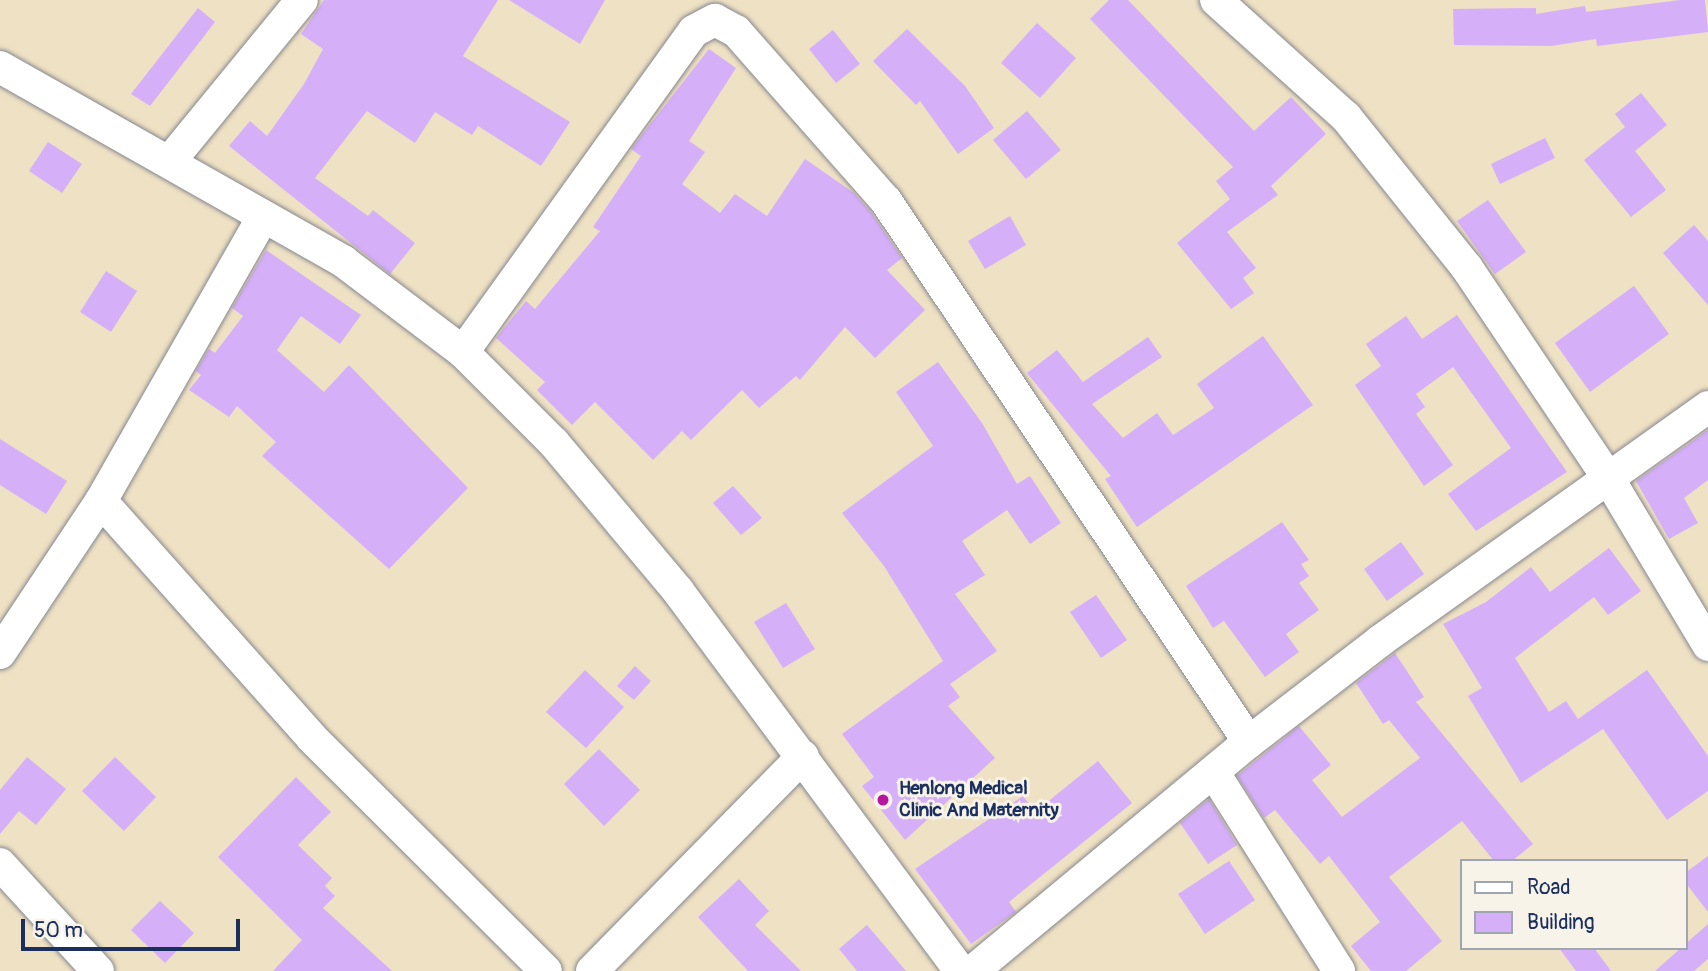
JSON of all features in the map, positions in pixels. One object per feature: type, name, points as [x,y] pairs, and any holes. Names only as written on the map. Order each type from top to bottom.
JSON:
[{"type":"street","points":[[170,161],[302,0]]},
{"type":"street","points":[[1216,0],[1346,117],[1467,268],[1610,481],[1708,645]]},
{"type":"street","points":[[463,352],[694,31],[715,20],[736,31],[886,201],[1249,742]]},
{"type":"street","points":[[6,81],[170,161],[262,219],[344,262],[463,352],[563,454],[678,591],[960,971]]},
{"type":"street","points":[[0,653],[101,501],[262,219]]},
{"type":"street","points":[[973,971],[1249,742],[1380,641],[1610,481],[1708,407]]},
{"type":"street","points":[[101,501],[312,738],[546,971]]},
{"type":"street","points":[[592,971],[803,756]]},
{"type":"street","points":[[1214,773],[1339,971]]},
{"type":"street","points":[[0,864],[98,971]]},
{"type":"building","points":[[324,0],[498,0],[463,56],[570,122],[541,166],[478,126],[472,135],[435,112],[415,143],[367,111],[315,178],[368,216],[373,210],[415,243],[390,274],[229,146],[250,121],[267,136],[304,84],[323,49],[301,34]]},
{"type":"building","points":[[509,0],[605,0],[580,44]]},
{"type":"building","points":[[1109,0],[1128,0],[1254,131],[1291,97],[1326,134],[1271,186],[1278,195],[1227,232],[1256,268],[1243,278],[1254,293],[1231,309],[1177,243],[1230,199],[1216,181],[1233,167],[1090,19]]},
{"type":"building","points":[[1680,0],[1705,0],[1708,32],[1597,46],[1596,39],[1551,46],[1454,45],[1453,9],[1536,8],[1536,14],[1585,6],[1586,12]]},
{"type":"building","points":[[198,8],[215,22],[150,106],[131,94]]},
{"type":"building","points":[[1037,23],[1076,58],[1040,98],[1001,63]]},
{"type":"building","points":[[907,29],[965,86],[994,128],[958,154],[920,101],[916,105],[873,61]]},
{"type":"building","points":[[833,30],[860,64],[836,83],[809,49]]},
{"type":"building","points":[[709,49],[736,68],[689,141],[705,152],[682,184],[720,213],[735,194],[767,216],[805,159],[854,193],[871,212],[902,258],[887,270],[925,310],[875,358],[845,327],[800,380],[796,376],[759,408],[742,390],[691,440],[682,431],[653,460],[595,402],[572,425],[537,390],[545,382],[496,338],[526,301],[535,309],[600,231],[593,227],[641,156],[631,149]]},
{"type":"building","points":[[1641,93],[1667,125],[1635,151],[1666,190],[1631,217],[1584,160],[1625,127],[1615,114]]},
{"type":"building","points":[[1027,111],[1061,150],[1026,179],[993,140]]},
{"type":"building","points":[[1545,138],[1555,158],[1500,184],[1491,164]]},
{"type":"building","points":[[48,142],[82,164],[62,193],[29,171]]},
{"type":"building","points":[[1488,200],[1526,252],[1495,274],[1457,221]]},
{"type":"building","points":[[1010,216],[1026,245],[985,269],[968,241]]},
{"type":"building","points":[[1694,225],[1708,241],[1708,305],[1663,253]]},
{"type":"building","points":[[266,250],[361,315],[340,344],[301,316],[277,350],[324,392],[349,365],[468,488],[389,569],[262,456],[276,442],[237,406],[229,417],[189,390],[201,375],[196,371],[209,349],[215,353],[243,316],[232,308]]},
{"type":"building","points":[[106,271],[137,291],[111,332],[80,312]]},
{"type":"building","points":[[1634,286],[1669,334],[1590,392],[1555,343]]},
{"type":"building","points":[[1457,315],[1567,472],[1476,531],[1448,494],[1511,448],[1453,367],[1416,394],[1425,407],[1416,414],[1453,465],[1424,486],[1355,385],[1381,366],[1366,344],[1406,316],[1422,339]]},
{"type":"building","points":[[1263,336],[1313,405],[1137,527],[1105,479],[1111,476],[1027,373],[1057,350],[1083,382],[1148,337],[1162,357],[1092,404],[1123,438],[1157,413],[1173,435],[1214,408],[1197,384]]},
{"type":"building","points":[[938,362],[982,423],[1017,484],[1030,476],[1061,523],[1030,544],[1007,510],[962,541],[985,575],[955,594],[997,651],[950,684],[960,697],[948,706],[995,758],[905,840],[862,786],[874,777],[842,734],[943,661],[884,566],[842,513],[933,446],[896,392]]},
{"type":"building","points":[[1708,430],[1708,480],[1684,498],[1698,523],[1669,539],[1636,481]]},
{"type":"building","points":[[0,439],[67,481],[46,514],[0,485]]},
{"type":"building","points":[[733,486],[762,518],[741,535],[713,503]]},
{"type":"building","points":[[1282,522],[1309,560],[1301,564],[1309,576],[1299,583],[1319,610],[1286,634],[1299,652],[1265,677],[1224,621],[1213,628],[1186,586]]},
{"type":"building","points":[[1401,542],[1424,574],[1387,601],[1364,569]]},
{"type":"building","points":[[1609,548],[1641,591],[1608,615],[1594,597],[1515,658],[1549,712],[1566,701],[1578,719],[1647,670],[1708,756],[1708,791],[1667,820],[1603,729],[1521,783],[1468,696],[1482,688],[1443,624],[1486,602],[1531,567],[1550,592]]},
{"type":"building","points":[[1096,595],[1127,640],[1101,658],[1070,612]]},
{"type":"building","points":[[786,603],[815,649],[783,668],[754,622]]},
{"type":"building","points":[[1395,653],[1424,697],[1416,702],[1533,844],[1514,859],[1492,859],[1462,821],[1389,877],[1442,941],[1406,971],[1371,971],[1351,946],[1380,922],[1329,856],[1320,864],[1275,810],[1264,818],[1237,776],[1299,726],[1331,765],[1312,780],[1342,817],[1420,758],[1389,720],[1383,724],[1356,683]]},
{"type":"building","points":[[635,666],[651,681],[634,700],[617,686]]},
{"type":"building","points":[[585,670],[624,707],[586,748],[546,712]]},
{"type":"building","points":[[599,749],[640,790],[604,826],[564,784]]},
{"type":"building","points":[[27,757],[66,789],[36,825],[19,811],[0,834],[0,790]]},
{"type":"building","points":[[115,757],[156,797],[124,831],[82,791]]},
{"type":"building","points":[[1098,761],[1132,803],[1009,902],[1016,912],[971,944],[915,869],[1023,796],[1035,812]]},
{"type":"building","points":[[296,777],[331,812],[298,845],[332,878],[325,886],[335,896],[323,908],[392,971],[273,971],[302,940],[218,857]]},
{"type":"building","points":[[1209,799],[1237,845],[1208,864],[1180,823]]},
{"type":"building","points":[[1708,856],[1708,912],[1687,885],[1687,872]]},
{"type":"building","points":[[1229,861],[1255,900],[1205,934],[1178,894]]},
{"type":"building","points":[[739,879],[769,911],[755,925],[801,971],[748,971],[698,917]]},
{"type":"building","points":[[160,901],[194,933],[165,963],[131,930]]},
{"type":"building","points":[[1708,924],[1708,959],[1694,971],[1655,971],[1679,950],[1687,950],[1687,943]]},
{"type":"building","points":[[867,925],[906,971],[857,971],[839,949]]},
{"type":"building","points":[[1560,950],[1595,950],[1611,971],[1576,971]]},
{"type":"place","name":"Henlong Medical Clinic And Maternity","points":[[883,800]]}]
